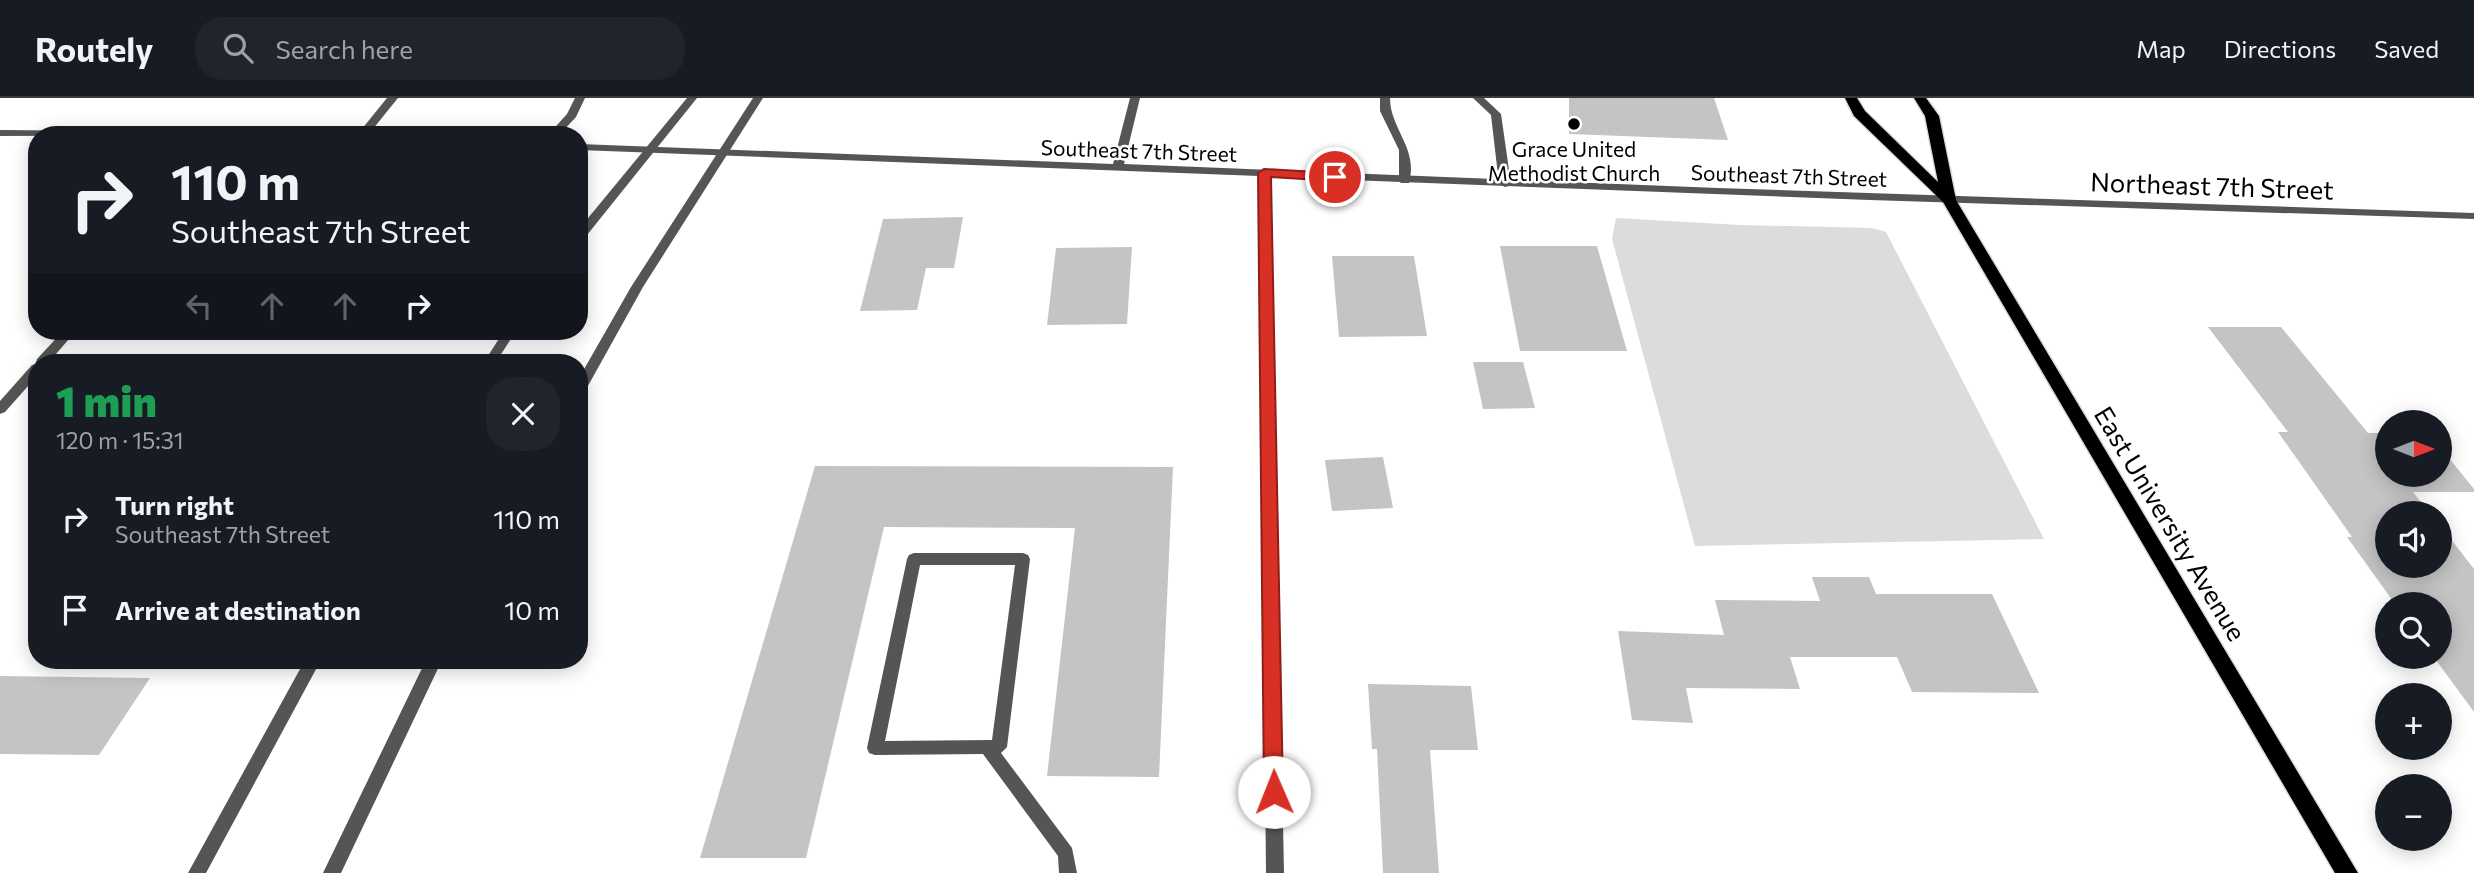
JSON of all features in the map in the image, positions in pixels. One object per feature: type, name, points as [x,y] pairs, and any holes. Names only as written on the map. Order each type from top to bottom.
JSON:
[{"type":"main road","name":"East University Avenue","points":[[1851,98],[1859,113],[1949,200],[2347,873]]},
{"type":"main road","name":"East University Avenue","points":[[1920,98],[1932,116],[1949,200]]},
{"type":"street","points":[[370,126],[393,98]]},
{"type":"street","points":[[562,126],[572,115],[580,98]]},
{"type":"street","points":[[588,226],[692,98]]},
{"type":"street","points":[[588,374],[637,287],[758,98]]},
{"type":"street","points":[[1117,169],[1135,98]]},
{"type":"street","points":[[1385,98],[1385,111],[1404,150],[1405,181]]},
{"type":"street","points":[[1478,98],[1496,114],[1505,184]]},
{"type":"street","points":[[0,133],[28,133]]},
{"type":"street","name":"Southeast 7th Street","points":[[588,148],[723,156],[1264,173],[1405,181],[1949,200]]},
{"type":"street","points":[[1264,173],[1275,873]]},
{"type":"street","name":"Northeast 7th Street","points":[[1949,200],[2474,216]]},
{"type":"street","points":[[49,354],[62,340]]},
{"type":"street","points":[[0,409],[28,378]]},
{"type":"street","points":[[914,559],[1023,559],[999,747],[987,747],[875,748],[914,559]]},
{"type":"street","points":[[197,873],[308,669]]},
{"type":"street","points":[[332,873],[430,669]]},
{"type":"street","points":[[987,747],[1066,854],[1068,873]]},
{"type":"shaded area","points":[[1616,218],[1740,225],[1872,228],[1886,232],[2044,539],[1695,546],[1612,239]]},
{"type":"building","points":[[1569,98],[1714,98],[1728,140],[1569,134]]},
{"type":"building","points":[[963,217],[954,268],[926,268],[917,310],[860,311],[883,219]]},
{"type":"building","points":[[1500,246],[1597,246],[1627,351],[1520,351]]},
{"type":"building","points":[[1132,247],[1127,324],[1047,325],[1056,248]]},
{"type":"building","points":[[1332,256],[1414,256],[1427,336],[1339,337]]},
{"type":"building","points":[[2208,327],[2281,327],[2368,433],[2375,433],[2375,487],[2452,487],[2452,462],[2474,492],[2413,492],[2420,501],[2375,501],[2375,576],[2347,537],[2352,537],[2278,432],[2288,432]]},
{"type":"building","points":[[1473,362],[1523,362],[1535,408],[1483,409]]},
{"type":"building","points":[[1383,457],[1393,508],[1332,511],[1325,460]]},
{"type":"building","points":[[815,466],[1173,467],[1159,777],[1047,776],[1075,528],[884,527],[806,858],[700,858]]},
{"type":"building","points":[[2452,541],[2474,569],[2474,712],[2443,669],[2452,669],[2452,592],[2386,592],[2376,578],[2452,578]]},
{"type":"building","points":[[1812,577],[1869,577],[1876,594],[1992,594],[2039,693],[1912,692],[1897,657],[1790,657],[1800,689],[1686,688],[1693,723],[1632,720],[1618,631],[1724,635],[1715,600],[1820,601]]},
{"type":"building","points":[[0,676],[150,678],[99,755],[0,754]]},
{"type":"building","points":[[1368,684],[1471,686],[1478,750],[1430,750],[1439,873],[1383,873],[1377,749],[1372,749]]},
{"type":"place","name":"Grace United Methodist Church","points":[[1574,124]]},
{"type":"route","points":[[1274,792],[1264,173],[1335,177]]}]
